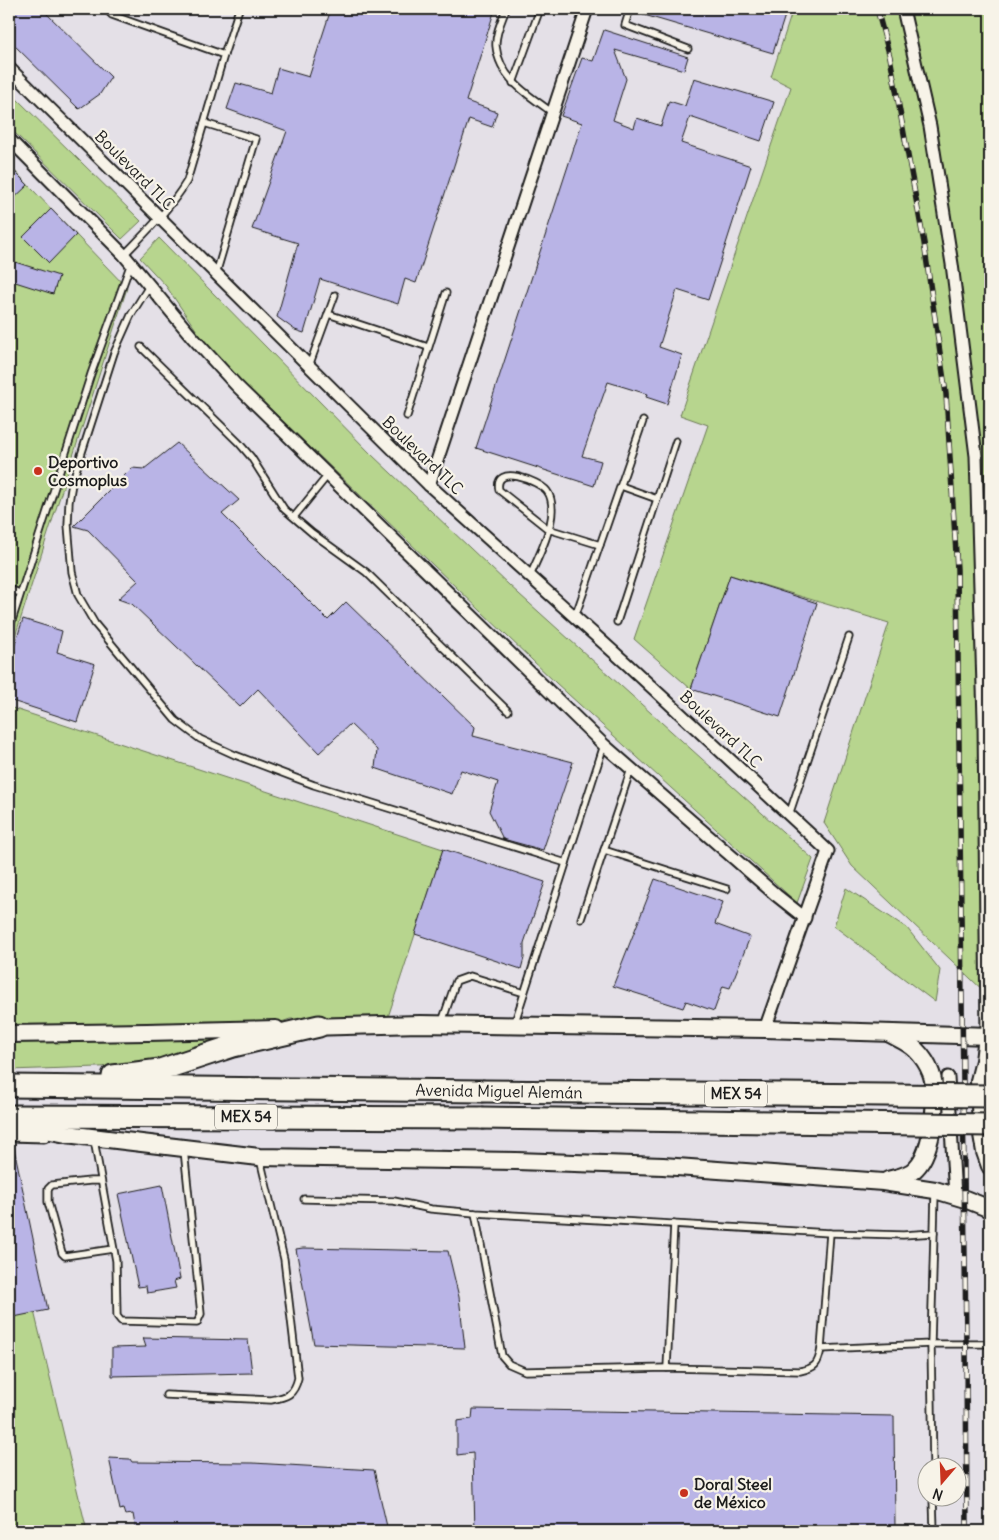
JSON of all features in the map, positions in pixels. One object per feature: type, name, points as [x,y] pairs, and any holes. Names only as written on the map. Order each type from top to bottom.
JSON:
[{"type":"highway","points":[[9,1082],[106,1076],[160,1070],[232,1046],[319,1026]]},
{"type":"highway","name":"Avenida Miguel Alemán","points":[[9,1086],[990,1096]]},
{"type":"highway","name":"Avenida Miguel Alemán","points":[[9,1116],[482,1118],[990,1125]]},
{"type":"street","points":[[429,485],[586,9]]},
{"type":"street","points":[[903,9],[932,136],[952,264],[976,456],[984,719],[989,1036],[979,1081],[981,1129],[985,1152],[990,1166]]},
{"type":"street","name":"Boulevard TLC","points":[[10,73],[160,218],[429,485],[828,851],[805,918]]},
{"type":"street","points":[[9,139],[128,259],[214,363],[328,475],[604,745],[769,889],[805,918],[765,1029]]},
{"type":"street","points":[[9,1034],[146,1032],[319,1026],[442,1025],[765,1029],[989,1036]]},
{"type":"street","points":[[883,1182],[909,1174],[917,1168],[925,1154],[930,1139],[934,1108],[933,1082],[926,1064],[911,1045],[886,1032]]},
{"type":"street","points":[[948,1077],[955,1196]]},
{"type":"street","points":[[9,1123],[93,1138],[184,1150],[260,1157],[516,1161],[663,1166],[883,1182],[935,1190],[990,1209]]},
{"type":"street","points":[[9,1135],[93,1138]]},
{"type":"lane","points":[[106,9],[112,14],[224,55]]},
{"type":"lane","points":[[9,630],[128,259],[179,195],[187,181],[239,9]]},
{"type":"lane","points":[[506,9],[496,47],[502,64],[513,83],[552,112]]},
{"type":"lane","points":[[513,83],[540,9]]},
{"type":"lane","points":[[630,9],[625,25],[688,48]]},
{"type":"lane","points":[[204,122],[256,139],[216,274]]},
{"type":"lane","points":[[149,286],[131,315],[114,353],[72,483],[68,525],[72,572],[78,595],[95,624],[175,720],[200,739],[235,755],[314,785],[566,863]]},
{"type":"lane","points":[[406,416],[446,293]]},
{"type":"lane","points":[[309,366],[335,296]]},
{"type":"lane","points":[[328,314],[428,347]]},
{"type":"lane","points":[[141,347],[239,443],[284,509],[312,533],[366,572],[508,711]]},
{"type":"lane","points":[[575,617],[643,422]]},
{"type":"lane","points":[[617,622],[676,440]]},
{"type":"lane","points":[[294,517],[328,475]]},
{"type":"lane","points":[[530,576],[548,529],[552,520],[552,510],[547,492],[540,485],[524,478],[509,476],[502,479],[498,487],[502,494],[548,529],[600,545]]},
{"type":"lane","points":[[621,486],[657,499]]},
{"type":"lane","points":[[9,589],[20,592]]},
{"type":"lane","points":[[789,815],[849,637]]},
{"type":"lane","points":[[513,1026],[604,745]]},
{"type":"lane","points":[[581,919],[631,769]]},
{"type":"lane","points":[[604,850],[727,890]]},
{"type":"lane","points":[[442,1025],[456,981],[470,976],[524,993]]},
{"type":"lane","points":[[93,1138],[116,1261],[117,1316],[121,1321],[197,1323],[202,1314],[184,1150]]},
{"type":"lane","points":[[166,1396],[271,1400],[288,1397],[296,1387],[298,1378],[284,1259],[260,1157]]},
{"type":"lane","points":[[101,1181],[52,1185],[48,1189],[48,1202],[62,1253],[66,1256],[113,1249]]},
{"type":"lane","points":[[933,1458],[931,1344],[935,1190]]},
{"type":"lane","points":[[304,1199],[394,1201],[431,1209],[475,1213],[830,1233],[904,1235],[934,1233]]},
{"type":"lane","points":[[475,1213],[502,1356],[509,1364],[525,1371],[667,1368],[800,1371],[812,1368],[819,1359],[821,1350],[830,1233]]},
{"type":"lane","points":[[667,1368],[674,1224]]},
{"type":"lane","points":[[821,1350],[931,1344],[990,1344]]},
{"type":"lane","points":[[933,1508],[934,1531]]},
{"type":"green space","points":[[793,9],[990,9],[990,997],[852,866],[824,823],[889,623],[730,575],[691,689],[634,639],[708,425],[680,415],[791,87],[771,77]]},
{"type":"green space","points":[[17,99],[141,221],[122,239],[9,127],[9,106]]},
{"type":"green space","name":"Deportivo Cosmoplus","points":[[9,165],[127,288],[9,655]]},
{"type":"green space","points":[[159,238],[372,455],[509,585],[813,859],[797,903],[556,683],[212,353],[166,286],[140,258]]},
{"type":"green space","points":[[9,707],[443,849],[387,1020],[290,1019],[157,1065],[9,1070]]},
{"type":"green space","points":[[846,888],[907,928],[940,970],[935,1002],[834,926]]},
{"type":"green space","points":[[9,1207],[87,1531],[9,1531]]},
{"type":"building","points":[[9,9],[42,9],[111,77],[100,94],[79,109],[9,40]]},
{"type":"building","points":[[331,9],[495,9],[466,101],[497,112],[492,127],[469,119],[416,283],[405,279],[398,304],[320,279],[304,333],[295,330],[277,317],[298,243],[252,229],[287,131],[227,109],[236,83],[271,93],[278,68],[309,77]]},
{"type":"building","points":[[635,9],[787,9],[773,53],[634,12]]},
{"type":"building","points":[[604,30],[688,57],[684,70],[615,50],[626,79],[613,120],[634,128],[637,118],[661,126],[669,101],[685,106],[694,78],[774,102],[761,141],[690,117],[681,143],[751,166],[708,300],[677,290],[659,347],[682,355],[667,404],[646,397],[647,394],[608,382],[582,456],[601,461],[594,486],[476,448],[582,123],[561,116],[582,58],[593,61]]},
{"type":"building","points":[[9,166],[28,185],[9,203]]},
{"type":"building","points":[[51,209],[76,235],[49,263],[23,237]]},
{"type":"building","points":[[15,262],[59,276],[53,294],[9,280]]},
{"type":"building","points":[[177,443],[239,500],[222,514],[328,620],[346,602],[475,727],[473,736],[573,762],[543,850],[503,839],[489,811],[498,782],[461,770],[452,794],[375,768],[377,750],[350,724],[319,753],[258,689],[240,707],[132,604],[118,599],[138,581],[88,530],[74,526],[132,468],[144,469]]},
{"type":"building","points":[[730,575],[817,603],[780,717],[691,689]]},
{"type":"building","points":[[23,619],[62,631],[57,652],[95,664],[77,722],[9,700],[9,663]]},
{"type":"building","points":[[443,849],[545,882],[524,943],[524,958],[521,969],[415,934]]},
{"type":"building","points":[[655,879],[723,902],[715,924],[750,937],[730,988],[723,986],[714,1011],[686,1001],[683,1008],[613,986]]},
{"type":"building","points":[[9,1148],[14,1148],[48,1310],[9,1318]]},
{"type":"building","points":[[162,1185],[180,1279],[174,1281],[176,1288],[147,1293],[146,1286],[138,1287],[118,1194]]},
{"type":"building","points":[[296,1249],[448,1251],[459,1297],[465,1348],[314,1344]]},
{"type":"building","points":[[143,1338],[248,1340],[252,1373],[112,1376],[112,1348],[146,1347]]},
{"type":"building","name":"Doral Steel de México","points":[[473,1409],[894,1416],[895,1531],[475,1531],[473,1453],[457,1455],[457,1421],[472,1419]]},
{"type":"building","points":[[109,1458],[130,1459],[132,1462],[253,1463],[374,1470],[388,1531],[136,1531],[133,1514],[125,1515],[123,1509],[120,1510]]},
{"type":"railway","points":[[877,9],[890,57],[924,243],[946,394],[957,569],[967,1531]]},
{"type":"place","name":"Deportivo Cosmoplus","points":[[38,471]]},
{"type":"place","name":"Doral Steel de México","points":[[684,1493]]}]
